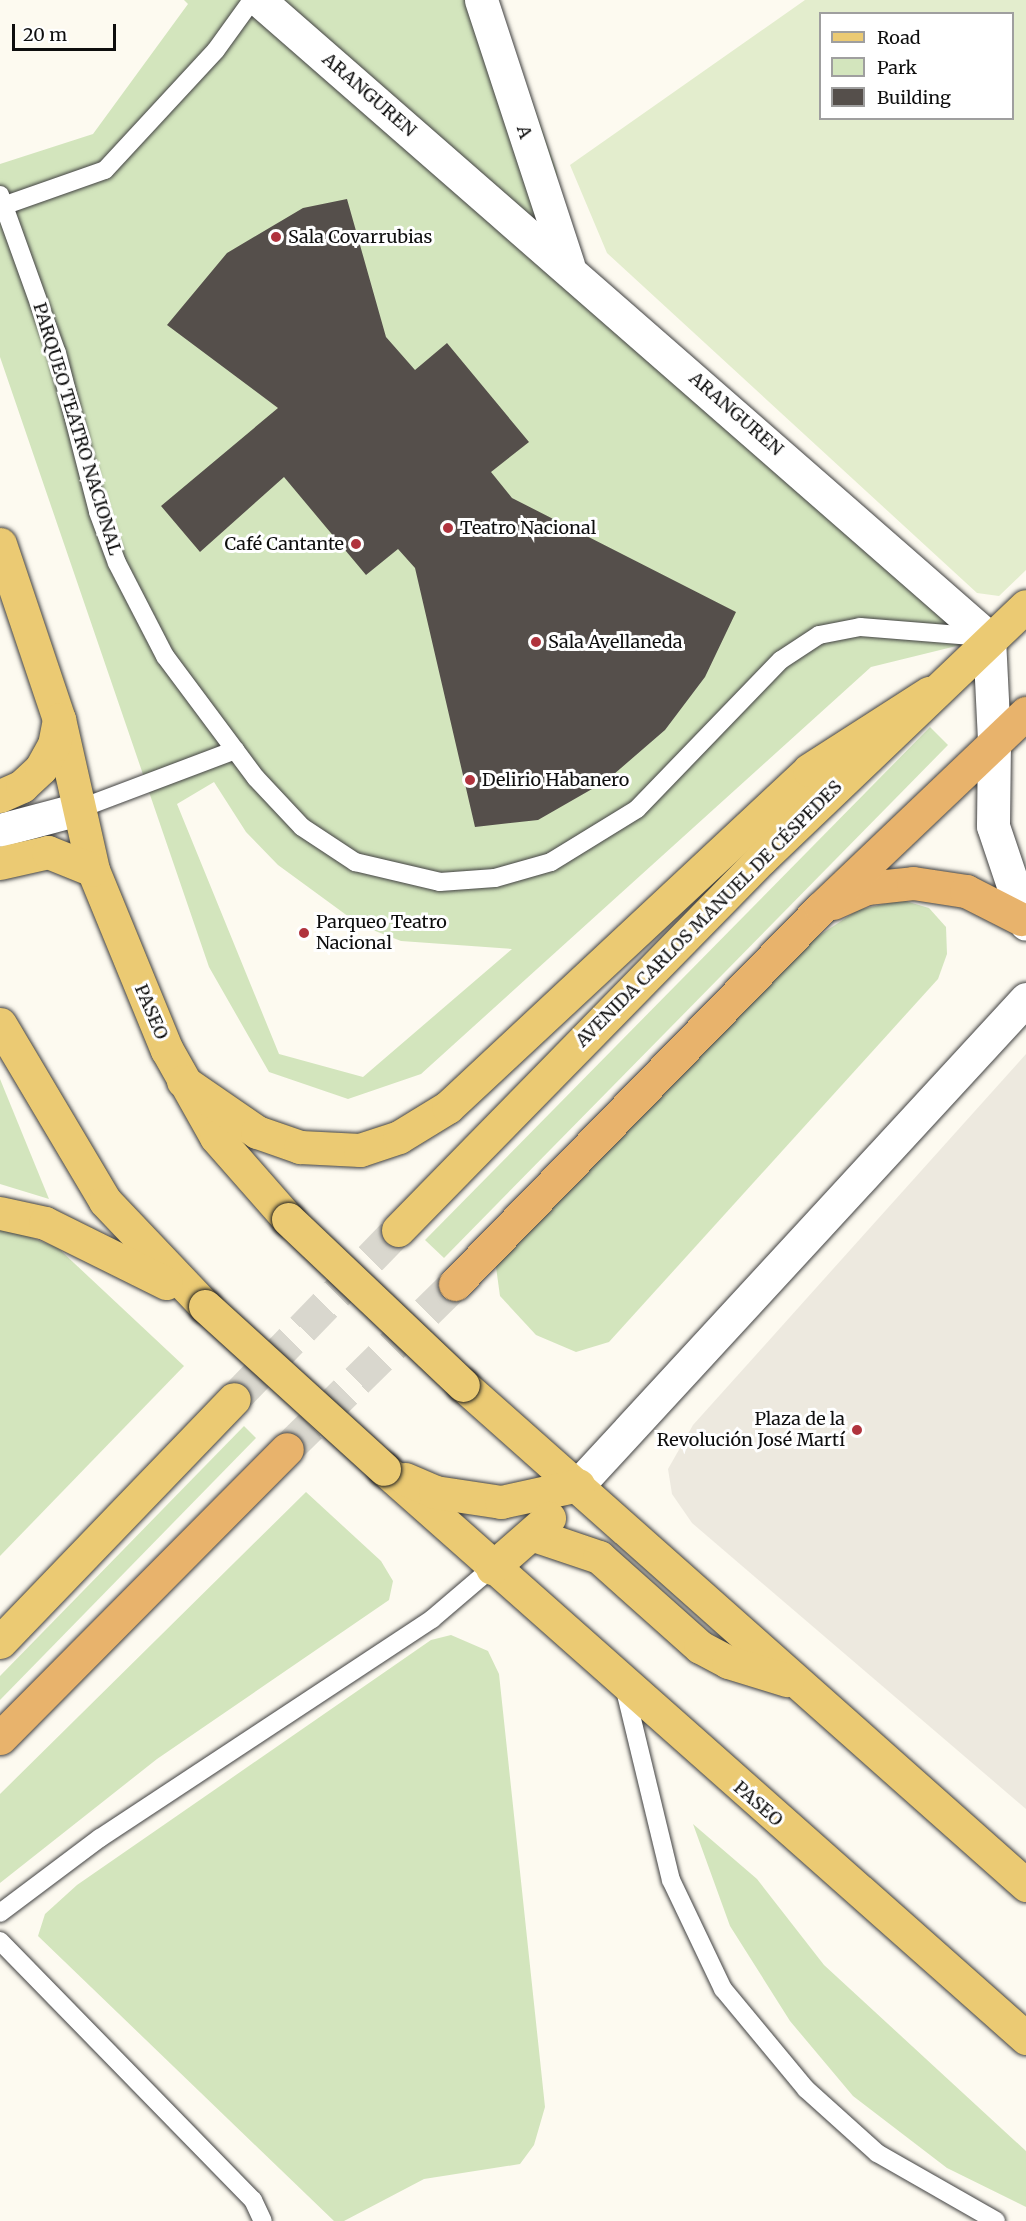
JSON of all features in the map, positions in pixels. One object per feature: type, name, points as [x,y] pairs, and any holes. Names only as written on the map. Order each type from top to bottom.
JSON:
[{"type":"highway","points":[[455,1284],[821,908],[1026,713]]},
{"type":"highway","points":[[821,908],[867,888],[914,883],[966,891],[1023,922]]},
{"type":"highway","points":[[0,1738],[287,1449]]},
{"type":"main road","name":"PASEO","points":[[0,544],[59,719],[93,870],[183,1081],[216,1137],[288,1219],[463,1385],[578,1485]]},
{"type":"main road","name":"AVENIDA CARLOS MANUEL DE CÉSPEDES","points":[[398,1230],[929,693],[1026,606]]},
{"type":"main road","points":[[183,1081],[250,1127],[300,1147],[360,1149],[399,1137],[448,1107],[809,770],[929,693]]},
{"type":"main road","points":[[0,796],[22,786],[42,768],[54,745],[59,719]]},
{"type":"main road","points":[[0,863],[48,852],[93,870]]},
{"type":"main road","points":[[0,1024],[105,1201],[205,1306],[384,1469],[435,1492],[471,1500],[527,1499],[578,1485]]},
{"type":"main road","points":[[0,1213],[45,1223],[94,1245],[205,1306]]},
{"type":"main road","points":[[0,1642],[234,1399]]},
{"type":"main road","name":"PASEO","points":[[384,1469],[624,1686],[1026,2038]]},
{"type":"main road","points":[[492,1568],[534,1535],[578,1485]]},
{"type":"main road","points":[[578,1485],[794,1682],[1026,1885]]},
{"type":"main road","points":[[534,1535],[599,1557],[700,1647],[728,1662],[794,1682]]},
{"type":"street","name":"ARANGUREN","points":[[259,0],[568,265],[989,638]]},
{"type":"street","name":"A","points":[[481,0],[568,265]]},
{"type":"street","points":[[989,638],[994,742],[993,826],[1023,922]]},
{"type":"street","points":[[0,830],[79,809]]},
{"type":"street","points":[[578,1485],[1026,999]]},
{"type":"lane","points":[[1,203],[105,170],[216,50],[252,0]]},
{"type":"lane","name":"PARQUEO TEATRO NACIONAL","points":[[1,203],[57,353],[98,512],[117,563],[165,656],[235,750],[302,827],[355,862],[440,882],[495,878],[550,862],[638,809],[781,660],[819,635],[860,627],[989,638]]},
{"type":"lane","points":[[79,809],[235,750]]},
{"type":"lane","points":[[0,1913],[100,1838],[432,1619],[492,1568]]},
{"type":"lane","points":[[624,1686],[671,1880],[723,1989],[806,2088],[877,2153],[996,2221]]},
{"type":"lane","points":[[0,1941],[253,2200],[263,2221]]},
{"type":"green space","points":[[184,0],[497,0],[557,172],[568,265],[989,638],[871,667],[421,1074],[348,1099],[269,1072],[209,967],[0,357],[0,164],[93,134],[188,4]],"holes":[[[214,782],[246,832],[278,865],[360,925],[401,941],[512,949],[363,1077],[279,1054],[177,804]]]},
{"type":"green space","points":[[805,0],[1026,0],[1026,570],[999,596],[977,593],[607,253],[570,165]]},
{"type":"green space","points":[[930,727],[948,745],[444,1258],[425,1240]]},
{"type":"green space","points":[[902,900],[929,908],[946,927],[947,954],[938,979],[609,1342],[576,1352],[536,1335],[500,1296],[496,1267],[501,1254],[809,942],[858,910]]},
{"type":"green space","points":[[0,1079],[49,1199],[0,1184]]},
{"type":"green space","points":[[0,1225],[58,1248],[184,1366],[0,1556]]},
{"type":"green space","points":[[244,1426],[256,1438],[0,1700],[0,1676]]},
{"type":"green space","points":[[306,1492],[381,1561],[393,1581],[389,1600],[157,1759],[0,1883],[0,1794]]},
{"type":"green space","points":[[451,1635],[488,1651],[499,1674],[545,2107],[534,2145],[520,2164],[424,2179],[344,2221],[334,2221],[38,1936],[45,1914],[77,1885],[431,1640]]},
{"type":"green space","points":[[693,1824],[757,1879],[824,1965],[1026,2151],[1026,2207],[947,2168],[853,2096],[790,2021],[730,1926]]},
{"type":"shaded area","name":"Plaza de la Revolución José Martí","points":[[1026,1054],[1026,1809],[692,1523],[672,1494],[668,1469],[693,1425]]},
{"type":"building","name":"Teatro Nacional","points":[[347,199],[386,337],[415,370],[447,343],[529,442],[491,472],[512,498],[736,612],[705,677],[665,730],[606,781],[538,820],[475,827],[415,568],[398,549],[366,575],[284,477],[200,552],[161,506],[278,408],[167,325],[227,253],[303,208]]},
{"type":"tunnel","points":[[234,1399],[398,1230]]},
{"type":"tunnel","points":[[287,1449],[455,1284]]},
{"type":"place","name":"Sala Covarrubias","points":[[276,237]]},
{"type":"place","name":"Teatro Nacional","points":[[448,528]]},
{"type":"place","name":"Café Cantante","points":[[356,544]]},
{"type":"place","name":"Sala Avellaneda","points":[[536,642]]},
{"type":"place","name":"Delirio Habanero","points":[[470,780]]},
{"type":"place","name":"Parqueo Teatro Nacional","points":[[304,933]]},
{"type":"place","name":"Plaza de la Revolución José Martí","points":[[857,1430]]}]
